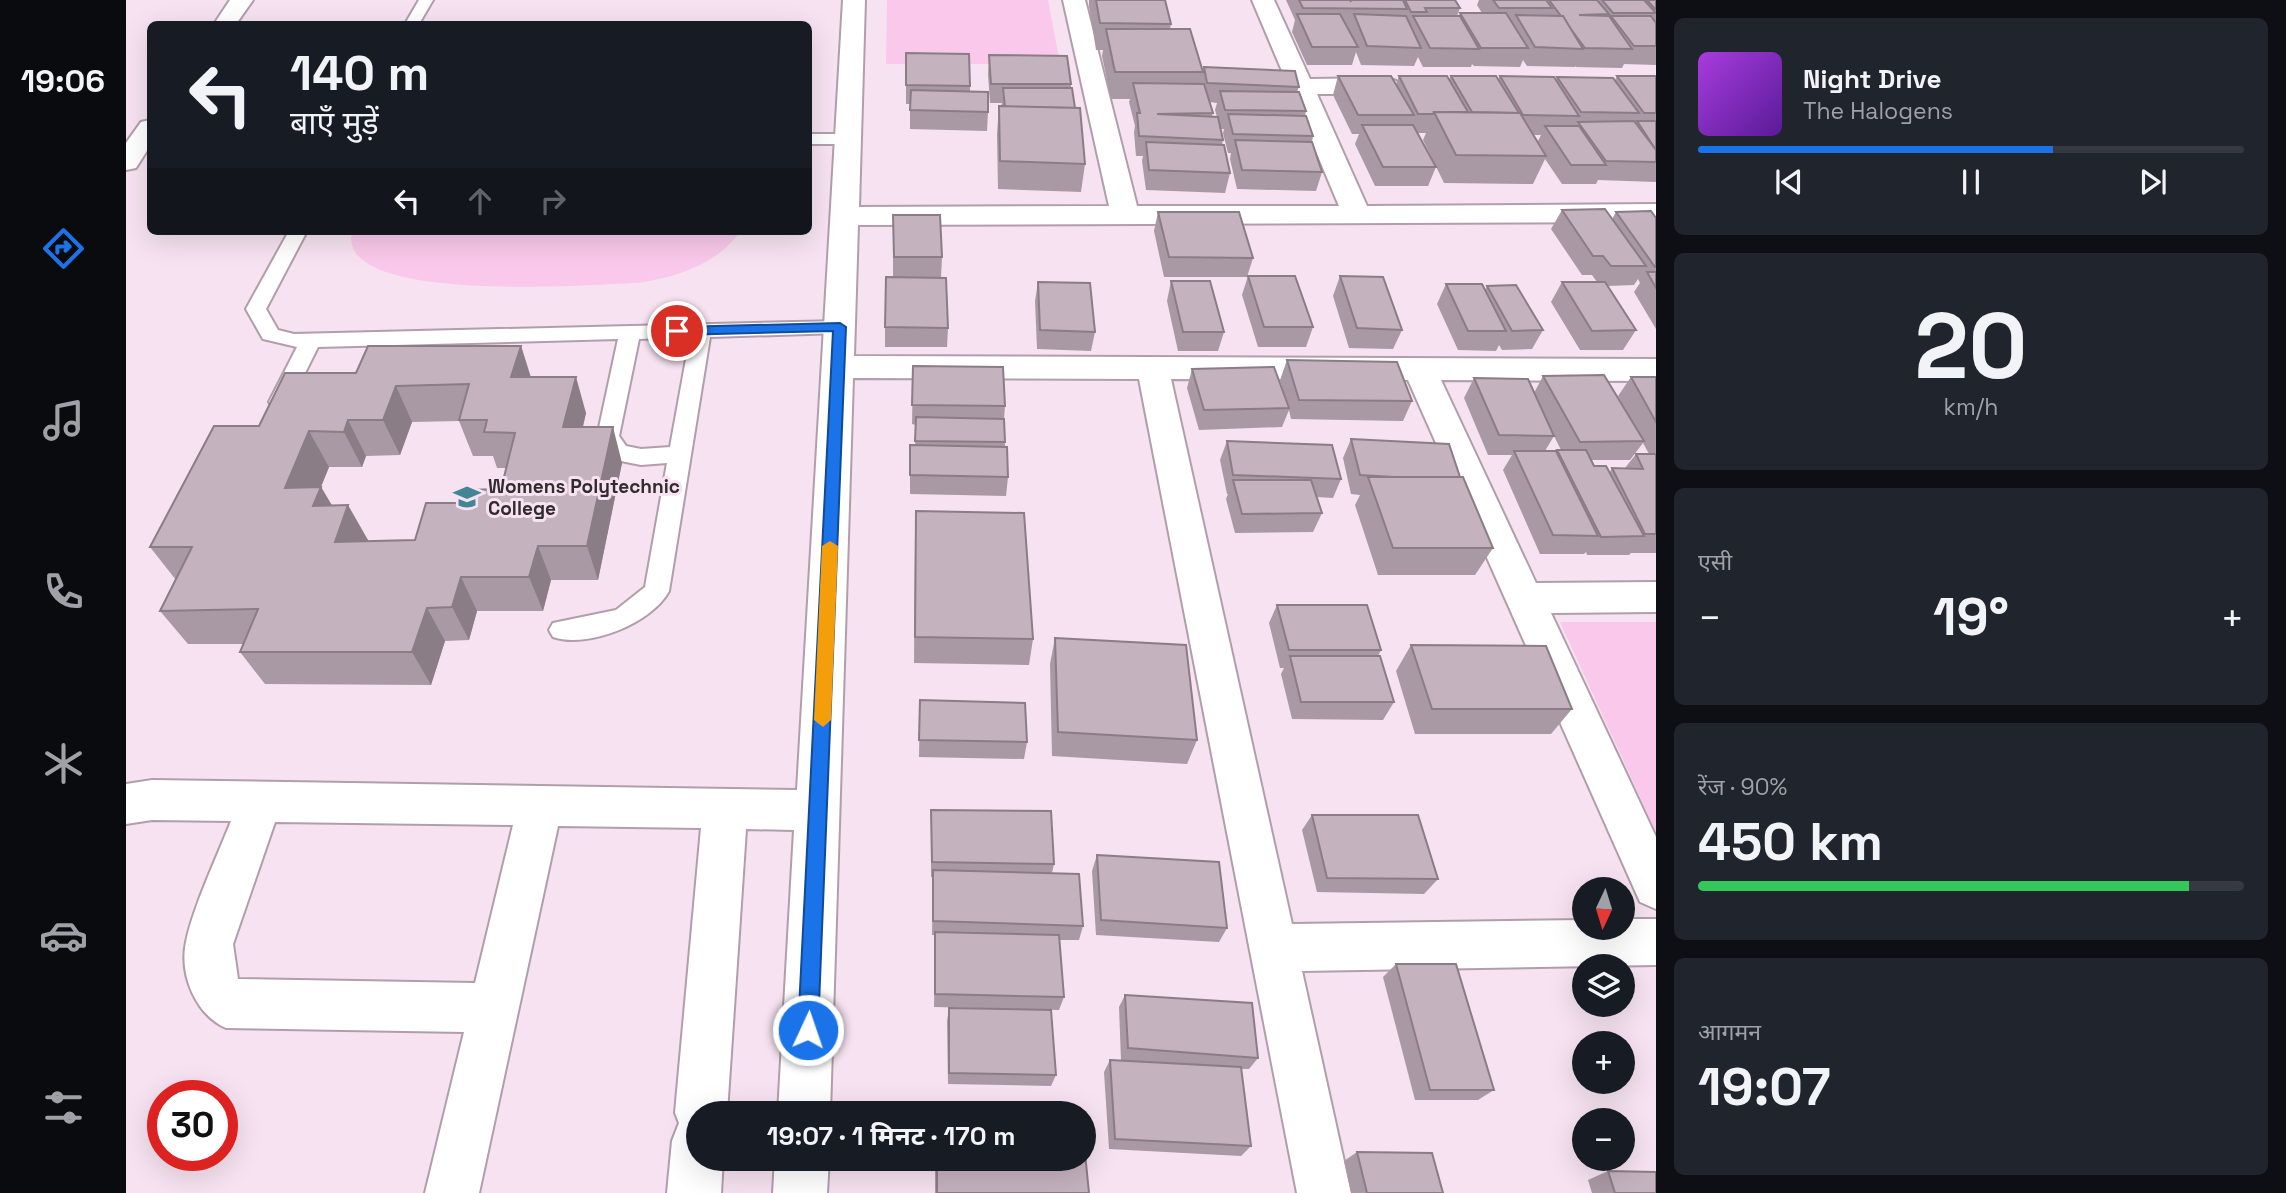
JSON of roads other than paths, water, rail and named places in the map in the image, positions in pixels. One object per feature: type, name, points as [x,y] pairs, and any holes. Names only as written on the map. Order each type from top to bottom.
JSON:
[{"type":"street","points":[[227,21],[242,0]]},
{"type":"street","points":[[805,1101],[854,0]]},
{"type":"street","points":[[1074,0],[1125,215]]},
{"type":"street","points":[[1264,0],[1357,214]]},
{"type":"street","points":[[1301,87],[1410,86]]},
{"type":"street","points":[[126,162],[147,132]]},
{"type":"street","points":[[844,216],[1656,213]]},
{"type":"street","points":[[838,367],[1656,370]]},
{"type":"street","points":[[1153,369],[1324,1193]]},
{"type":"street","points":[[1420,370],[1656,887]]},
{"type":"street","points":[[1524,598],[1656,597]]},
{"type":"street","points":[[126,804],[152,800],[819,810]]},
{"type":"street","points":[[260,801],[209,944],[213,984],[226,1003],[494,1008]]},
{"type":"street","points":[[452,1193],[540,806]]},
{"type":"street","points":[[702,1101],[725,809]]},
{"type":"street","points":[[1273,948],[1656,942]]},
{"type":"street","points":[[694,1193],[696,1171]]},
{"type":"street","points":[[800,1193],[801,1171]]},
{"type":"lane","points":[[414,21],[426,0]]},
{"type":"lane","points":[[812,139],[848,139]]},
{"type":"lane","points":[[297,235],[256,309],[270,334],[293,341],[840,327]]},
{"type":"lane","points":[[562,630],[621,622],[642,609],[657,591],[701,330]]},
{"type":"lane","points":[[630,332],[608,437],[619,453],[641,457],[680,454]]},
{"type":"lane","points":[[271,419],[311,340]]},
{"type":"place","name":"Womens Polytechnic College","points":[[467,497]]}]
